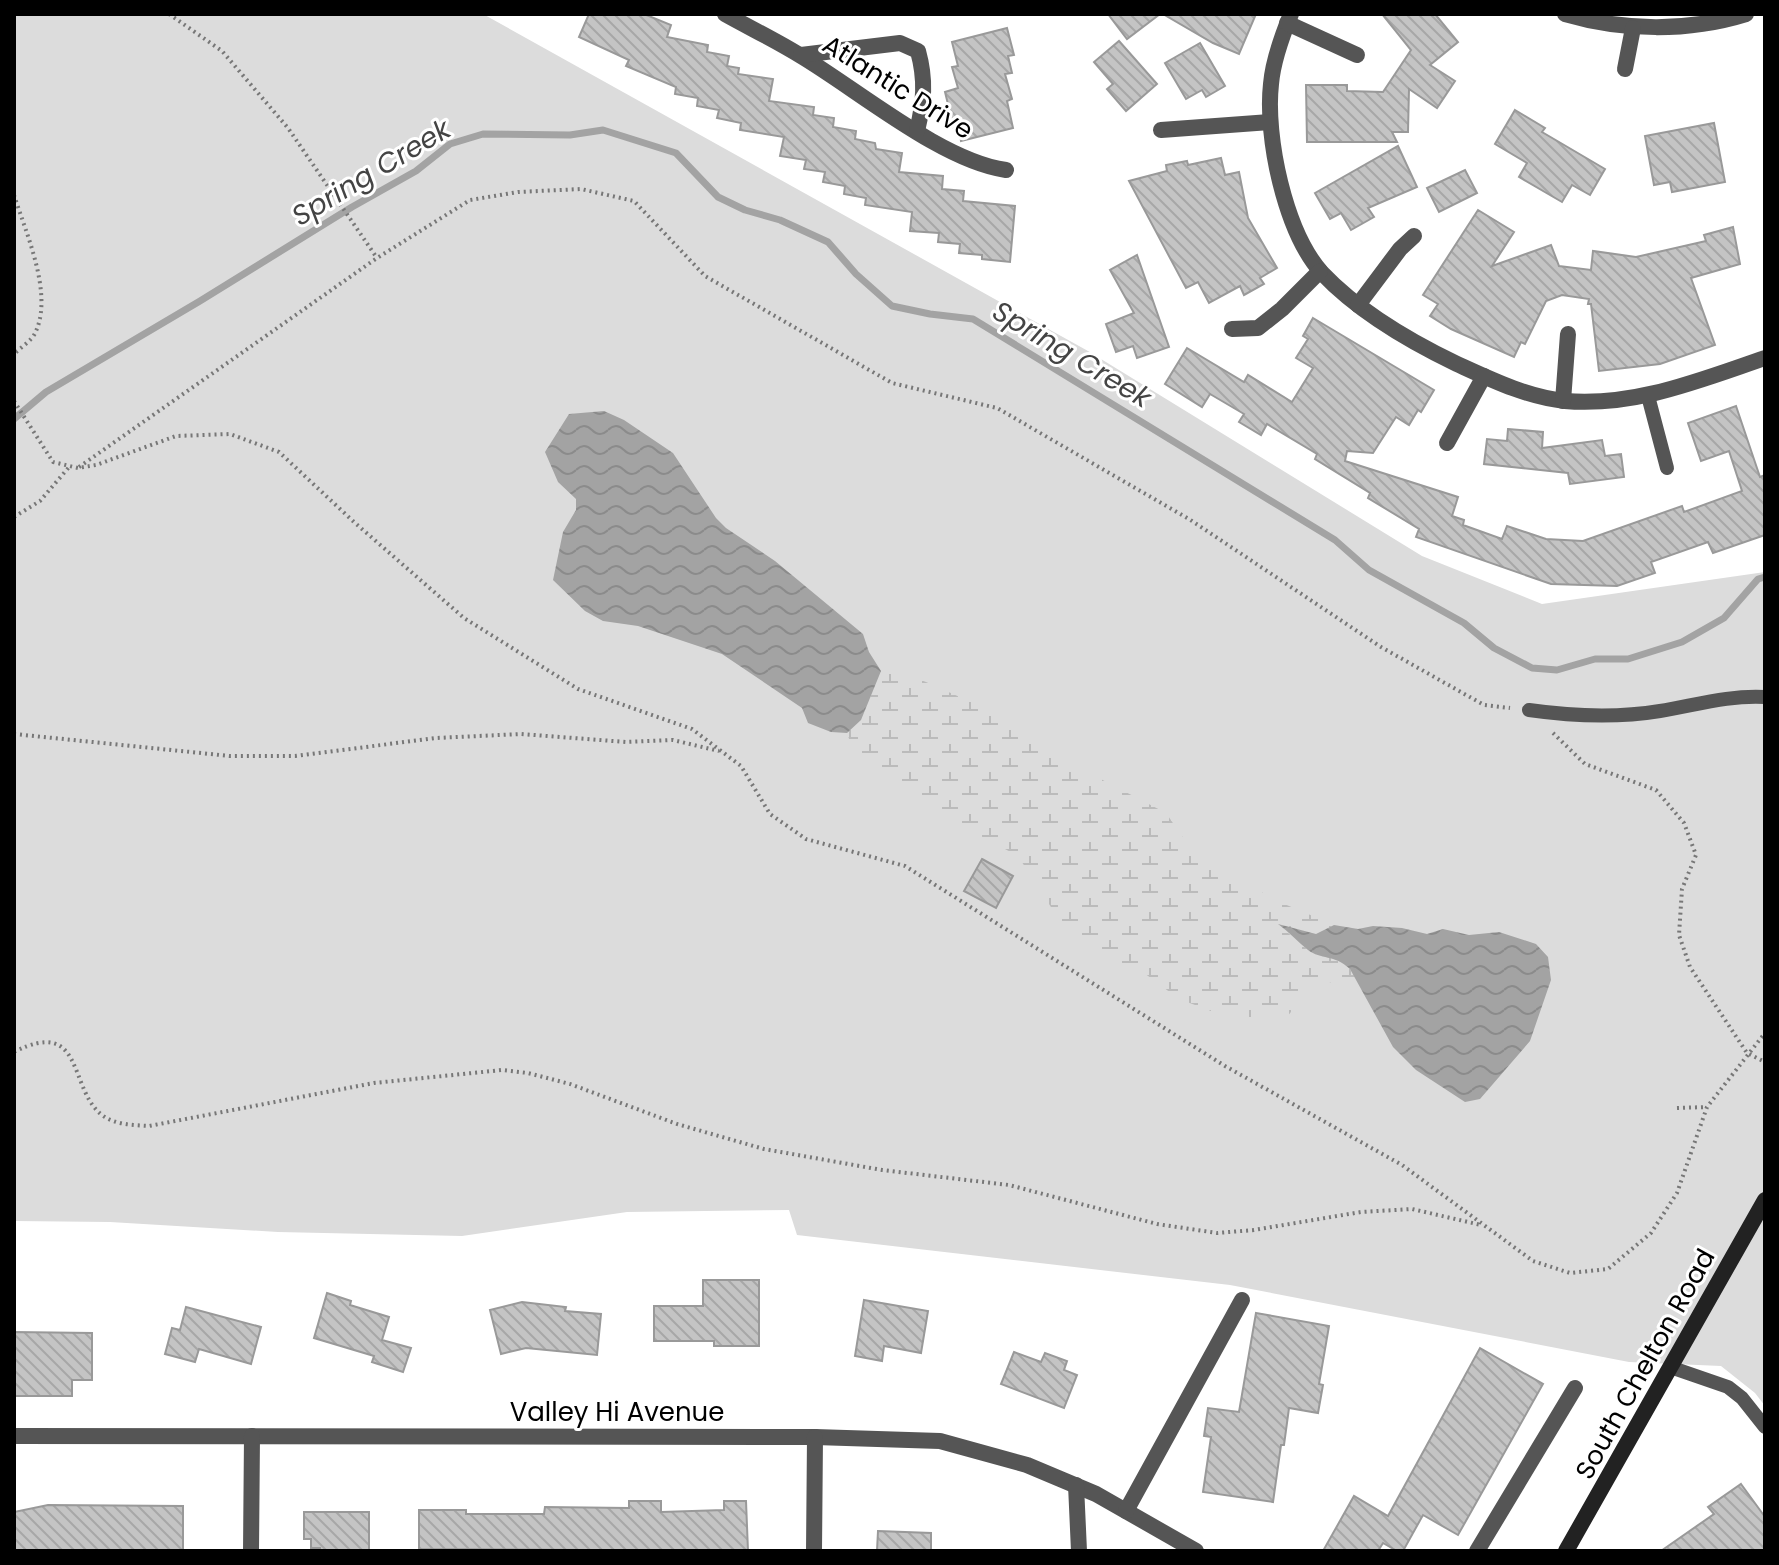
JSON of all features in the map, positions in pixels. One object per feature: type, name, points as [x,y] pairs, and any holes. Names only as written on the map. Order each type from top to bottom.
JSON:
[{"type":"main road","name":"South Chelton Road","points":[[1566,1551],[1765,1200]]},
{"type":"street","name":"Atlantic Drive","points":[[725,14],[801,55],[917,131],[968,159],[1006,170]]},
{"type":"street","points":[[1565,14],[1633,28],[1654,20],[1693,24],[1746,14]]},
{"type":"street","points":[[1357,55],[1289,18],[1277,52],[1271,83],[1270,122],[1283,200],[1320,271],[1358,305],[1433,352],[1484,376],[1525,393],[1563,401],[1599,402],[1648,396],[1765,358]]},
{"type":"street","points":[[1625,69],[1633,28]]},
{"type":"street","points":[[801,55],[900,43],[918,51],[924,70],[925,99],[917,131]]},
{"type":"street","points":[[1161,130],[1270,122]]},
{"type":"street","points":[[1358,305],[1400,249],[1414,236]]},
{"type":"street","points":[[1232,329],[1258,328],[1320,271]]},
{"type":"street","points":[[1563,401],[1568,334]]},
{"type":"street","points":[[1447,443],[1484,376]]},
{"type":"street","points":[[1126,1511],[1242,1300]]},
{"type":"street","points":[[1477,1551],[1575,1388]]},
{"type":"street","name":"Valley Hi Avenue","points":[[14,1436],[815,1437],[940,1441],[1027,1465],[1076,1485],[1196,1551]]},
{"type":"street","points":[[251,1551],[252,1436]]},
{"type":"street","points":[[814,1551],[815,1437]]},
{"type":"street","points":[[1076,1485],[1079,1551]]},
{"type":"lane","points":[[1648,396],[1667,468]]},
{"type":"lane","points":[[1529,710],[1561,714],[1656,712],[1737,696],[1765,697]]},
{"type":"lane","points":[[1670,1367],[1728,1387],[1742,1398],[1765,1427]]},
{"type":"path","points":[[169,14],[222,51],[288,128],[377,258]]},
{"type":"path","points":[[78,468],[377,258],[470,200],[518,192],[581,189],[634,201],[705,276],[892,383],[997,408],[1189,519],[1381,647],[1484,705],[1529,710],[1585,764],[1656,790],[1684,823],[1696,855],[1682,889],[1679,935],[1690,967],[1747,1053],[1765,1062]]},
{"type":"path","points":[[14,195],[38,272],[43,306],[36,334],[14,354]]},
{"type":"path","points":[[14,401],[53,462],[78,468],[96,465],[176,436],[230,434],[279,452],[464,618],[578,689],[692,729],[741,766],[770,814],[806,839],[905,866],[1225,1066],[1402,1165],[1533,1261],[1570,1273],[1608,1269],[1651,1233],[1677,1193],[1707,1107],[1765,1033]]},
{"type":"path","points":[[14,517],[40,501],[70,466]]},
{"type":"path","points":[[14,734],[230,756],[295,756],[436,738],[521,734],[626,742],[673,740],[722,752]]},
{"type":"path","points":[[14,1052],[44,1043],[60,1046],[74,1059],[90,1104],[104,1117],[125,1125],[149,1126],[374,1083],[502,1070],[570,1084],[677,1124],[764,1149],[882,1170],[1009,1185],[1157,1224],[1217,1233],[1361,1212],[1412,1209],[1485,1226]]},
{"type":"path","points":[[1677,1108],[1707,1107]]},
{"type":"green space","points":[[14,14],[483,14],[1088,351],[1422,556],[1542,604],[1765,572],[1765,1406],[1755,1393],[1721,1366],[1629,1362],[1230,1285],[797,1235],[789,1210],[627,1212],[462,1236],[14,1221]]},
{"type":"green space","points":[[881,671],[905,674],[1007,718],[1070,763],[1166,813],[1197,858],[1282,903],[1334,925],[1317,934],[1280,926],[1309,951],[1340,960],[1350,969],[1362,989],[1329,982],[1302,998],[1287,1017],[1227,1017],[1179,999],[1140,970],[1101,960],[1069,935],[1018,856],[904,795],[854,753],[847,733],[861,720]]},
{"type":"water","points":[[604,411],[624,420],[673,453],[726,528],[775,561],[863,634],[869,652],[881,671],[861,720],[847,733],[831,732],[808,723],[802,708],[722,654],[638,626],[603,621],[585,611],[553,580],[563,532],[576,510],[576,499],[558,482],[545,452],[569,414]]},
{"type":"water","points":[[1278,924],[1316,934],[1334,925],[1358,929],[1373,926],[1402,928],[1427,934],[1443,929],[1469,935],[1499,932],[1536,944],[1548,957],[1551,980],[1530,1041],[1480,1099],[1465,1102],[1416,1070],[1393,1047],[1350,969],[1339,961],[1313,953]]},
{"type":"building","points":[[589,14],[644,14],[671,25],[667,37],[708,45],[707,52],[729,56],[727,66],[739,68],[738,74],[773,79],[769,101],[814,107],[813,115],[834,118],[833,127],[856,131],[855,139],[875,143],[876,149],[902,153],[899,172],[943,176],[942,189],[964,191],[963,201],[1015,206],[1010,262],[959,253],[960,244],[938,242],[939,233],[910,231],[912,212],[865,205],[866,198],[844,194],[845,186],[823,182],[825,172],[804,169],[806,160],[780,156],[784,137],[740,130],[741,123],[717,118],[719,110],[697,106],[698,98],[675,94],[676,87],[626,66],[629,60],[579,37]]},
{"type":"building","points":[[1108,14],[1160,14],[1127,39]]},
{"type":"building","points":[[1163,14],[1256,14],[1239,54]]},
{"type":"building","points":[[1382,14],[1435,14],[1458,42],[1430,65],[1455,81],[1437,108],[1409,89],[1408,132],[1392,132],[1397,142],[1307,142],[1306,85],[1347,85],[1347,91],[1383,92],[1411,50]]},
{"type":"building","points":[[1007,28],[1014,55],[1008,56],[1012,73],[1005,74],[1012,99],[1007,101],[1013,128],[961,141],[960,134],[955,133],[945,92],[958,88],[952,67],[958,66],[952,42]]},
{"type":"building","points":[[1119,41],[1157,84],[1126,111],[1107,89],[1113,84],[1094,62]]},
{"type":"building","points":[[1200,43],[1225,86],[1206,97],[1202,90],[1186,99],[1165,63]]},
{"type":"building","points":[[1515,110],[1545,128],[1542,132],[1605,169],[1590,195],[1572,185],[1562,202],[1519,177],[1527,163],[1495,144]]},
{"type":"building","points":[[1714,123],[1725,182],[1672,192],[1670,182],[1654,185],[1645,136]]},
{"type":"building","points":[[1398,146],[1417,187],[1368,208],[1374,217],[1351,230],[1341,213],[1330,219],[1315,193]]},
{"type":"building","points":[[1221,158],[1225,175],[1239,172],[1248,218],[1277,268],[1260,278],[1264,284],[1244,295],[1240,286],[1209,303],[1198,282],[1186,288],[1129,181],[1167,171],[1166,165],[1187,161],[1188,165]]},
{"type":"building","points":[[1465,170],[1477,193],[1439,212],[1427,188]]},
{"type":"building","points":[[1478,210],[1514,232],[1492,266],[1551,245],[1559,266],[1591,270],[1593,251],[1636,257],[1706,241],[1704,235],[1733,227],[1740,264],[1691,278],[1715,345],[1660,364],[1599,371],[1589,299],[1562,295],[1546,301],[1525,344],[1521,342],[1514,357],[1451,329],[1430,316],[1438,304],[1423,295]]},
{"type":"building","points":[[1137,255],[1169,347],[1137,358],[1133,346],[1116,352],[1106,324],[1134,313],[1110,270]]},
{"type":"building","points":[[1313,318],[1434,390],[1409,425],[1396,417],[1373,453],[1347,451],[1345,461],[1458,497],[1452,516],[1464,520],[1463,525],[1502,539],[1507,526],[1546,539],[1583,541],[1682,506],[1684,512],[1742,491],[1729,451],[1701,461],[1688,423],[1736,406],[1760,477],[1765,475],[1765,535],[1713,553],[1708,542],[1651,562],[1655,573],[1617,586],[1551,584],[1416,537],[1419,529],[1368,498],[1370,493],[1315,459],[1317,454],[1267,424],[1261,435],[1239,422],[1244,414],[1210,394],[1202,407],[1165,384],[1187,348],[1244,382],[1248,375],[1292,402],[1313,368],[1296,358],[1308,339],[1303,336]]},
{"type":"building","points":[[1508,429],[1543,432],[1542,448],[1602,440],[1605,456],[1621,454],[1624,477],[1570,484],[1568,473],[1484,464],[1487,439],[1507,441]]},
{"type":"building","points":[[982,859],[1013,876],[996,908],[964,891]]},
{"type":"building","points":[[703,1280],[759,1280],[759,1346],[714,1346],[714,1341],[654,1341],[654,1306],[703,1306]]},
{"type":"building","points":[[327,1293],[351,1301],[350,1305],[389,1317],[382,1340],[411,1348],[403,1372],[372,1362],[374,1356],[314,1338]]},
{"type":"building","points":[[864,1300],[928,1311],[921,1353],[884,1346],[882,1361],[855,1356]]},
{"type":"building","points":[[522,1302],[566,1307],[565,1311],[601,1314],[597,1355],[526,1348],[501,1354],[490,1310]]},
{"type":"building","points":[[186,1307],[261,1327],[251,1364],[199,1349],[195,1362],[165,1354],[172,1328],[180,1330]]},
{"type":"building","points":[[1256,1313],[1329,1326],[1319,1384],[1323,1385],[1318,1413],[1289,1408],[1273,1502],[1203,1492],[1211,1437],[1204,1436],[1208,1408],[1239,1412]]},
{"type":"building","points":[[14,1332],[92,1333],[92,1380],[72,1380],[72,1396],[14,1396]]},
{"type":"building","points":[[1480,1348],[1543,1384],[1458,1535],[1423,1515],[1403,1551],[1383,1543],[1378,1551],[1323,1551],[1354,1496],[1388,1516]]},
{"type":"building","points":[[1014,1352],[1041,1362],[1045,1353],[1067,1361],[1064,1370],[1077,1375],[1064,1408],[1001,1384]]},
{"type":"building","points":[[1741,1484],[1765,1517],[1765,1551],[1661,1551],[1714,1514],[1708,1507]]},
{"type":"building","points":[[629,1501],[661,1501],[661,1512],[724,1510],[724,1501],[746,1501],[748,1551],[419,1549],[419,1510],[466,1510],[466,1514],[544,1514],[545,1507],[629,1508]]},
{"type":"building","points":[[48,1505],[183,1506],[183,1551],[14,1551],[14,1512]]},
{"type":"building","points":[[304,1512],[369,1512],[369,1551],[320,1551],[320,1548],[311,1548],[311,1539],[304,1539]]},
{"type":"building","points":[[878,1531],[931,1533],[931,1551],[877,1551]]},
{"type":"waterway","name":"Spring Creek","points":[[14,419],[46,392],[416,171],[450,144],[483,134],[570,135],[603,130],[676,153],[718,197],[828,242],[856,274],[892,306],[973,319],[1335,540],[1369,570],[1464,623],[1494,648],[1532,668],[1557,670],[1595,659],[1628,659],[1682,642],[1724,618],[1758,579],[1765,577]]}]
